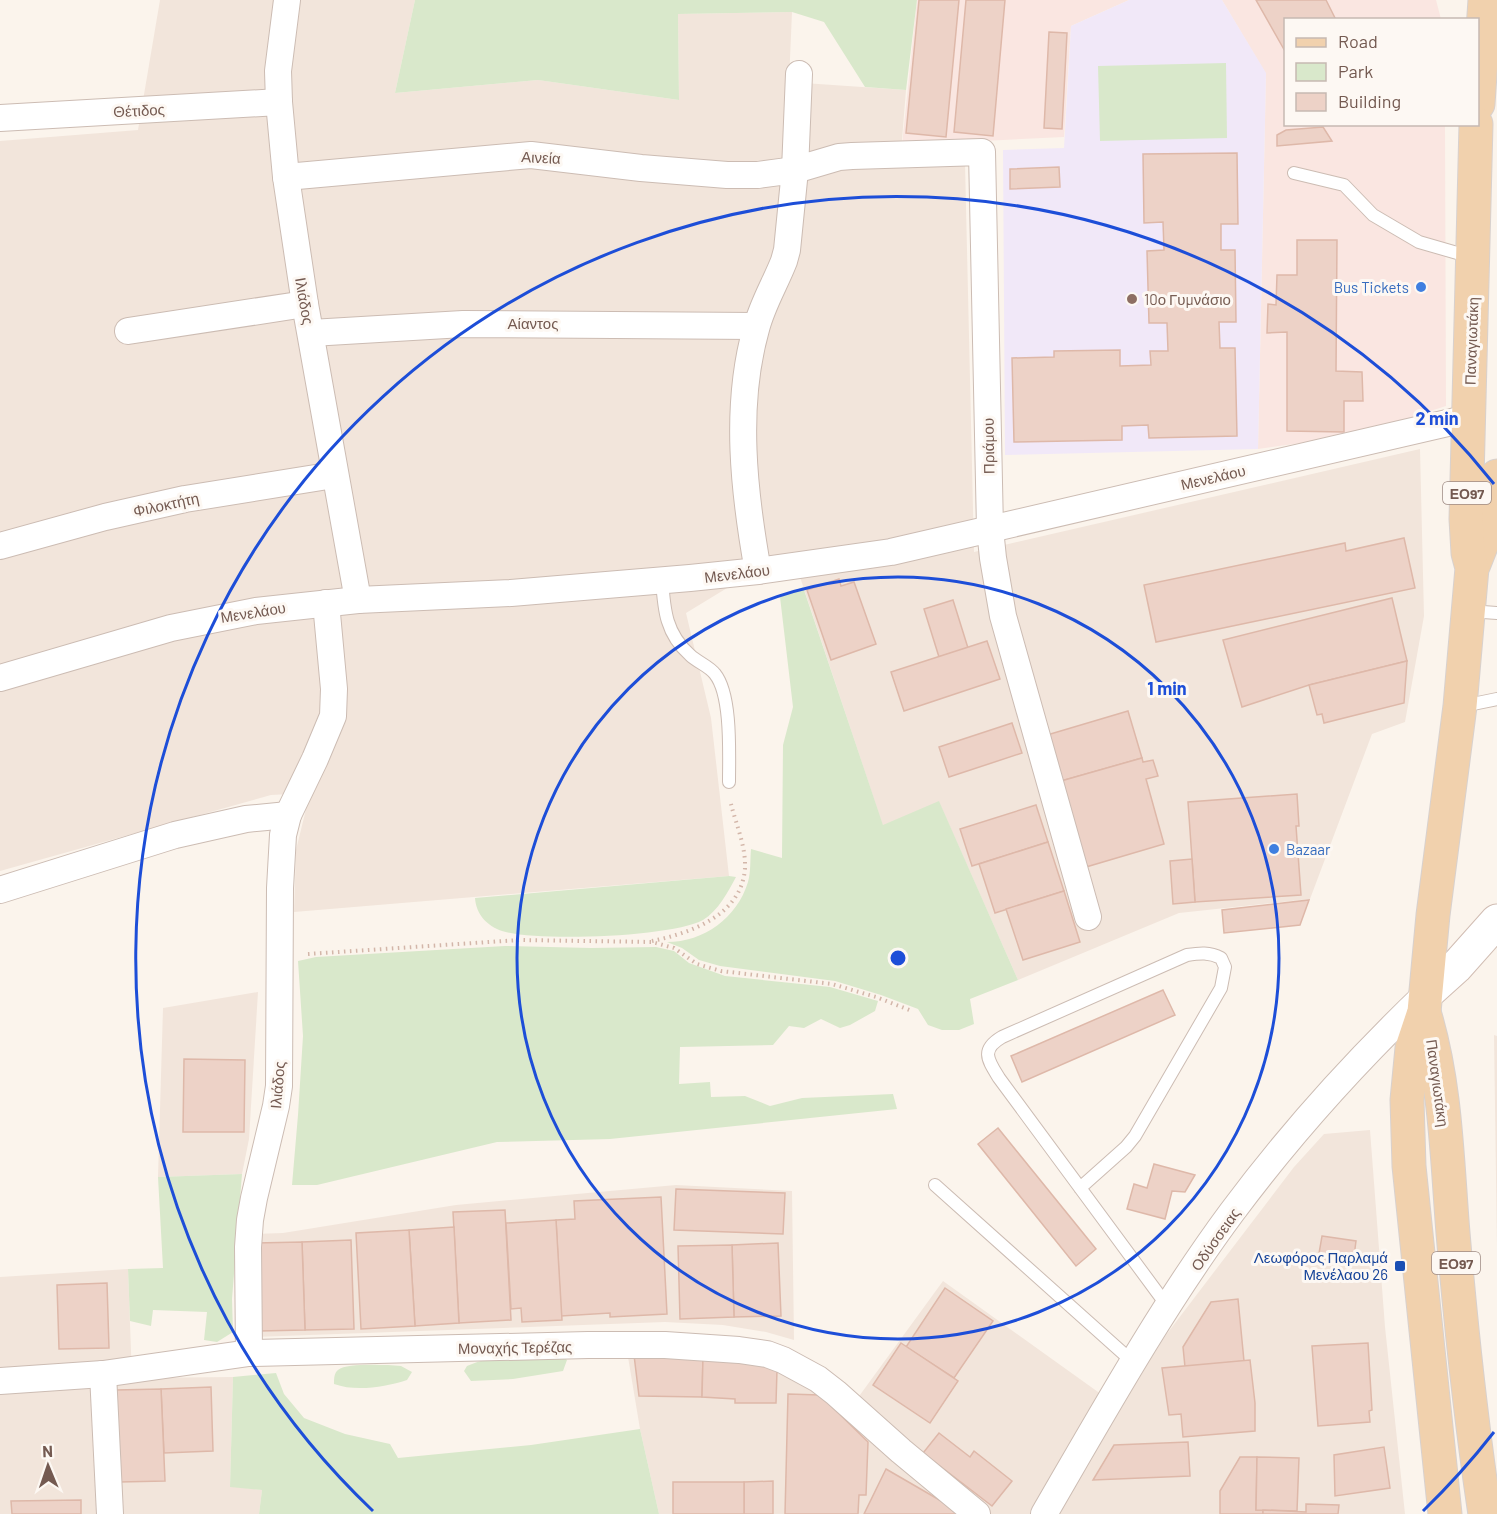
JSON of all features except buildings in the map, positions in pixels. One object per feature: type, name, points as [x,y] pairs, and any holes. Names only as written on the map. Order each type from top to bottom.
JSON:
[{"type":"main road","points":[[1464,0],[1466,18]]},
{"type":"main road","points":[[1479,89],[1485,0]]},
{"type":"main road","name":"Παναγιωτάκη","points":[[1472,568],[1467,536],[1468,418],[1476,126]]},
{"type":"main road","name":"ΕΟ97","points":[[1425,1003],[1433,915],[1460,706],[1483,612],[1472,568],[1488,528],[1497,476]]},
{"type":"main road","name":"Παναγιωτάκη","points":[[1425,1003],[1409,1064],[1407,1126],[1445,1514]]},
{"type":"main road","name":"Παναγιωτάκη","points":[[1425,1003],[1443,1104],[1461,1329],[1485,1514]]},
{"type":"street","name":"Ιλιάδος","points":[[287,0],[280,53],[279,102],[286,177],[305,304],[357,600]]},
{"type":"street","points":[[758,571],[746,495],[744,441],[749,363],[756,326],[784,261],[791,224],[799,74]]},
{"type":"street","name":"Θέτιδος","points":[[0,118],[279,102]]},
{"type":"street","name":"Πριάμου","points":[[795,170],[831,159],[852,156],[982,152],[990,529],[993,558],[1006,626],[1088,917]]},
{"type":"street","name":"Αινεία","points":[[286,177],[531,155],[727,175],[770,174],[795,170]]},
{"type":"street","points":[[128,331],[305,304]]},
{"type":"street","name":"Αίαντος","points":[[311,333],[463,324],[756,326]]},
{"type":"street","name":"Μενελάου","points":[[0,678],[171,628],[256,611],[357,600],[491,594],[662,580],[758,571],[891,552],[1468,418]]},
{"type":"street","name":"Φιλοκτήτη","points":[[0,546],[185,499],[334,475]]},
{"type":"street","name":"Ιλιάδος","points":[[249,1353],[250,1220],[279,1086],[283,836],[288,815],[333,716],[334,689],[326,603]]},
{"type":"street","points":[[0,890],[176,835],[246,819],[288,815]]},
{"type":"street","points":[[1425,1003],[1497,921]]},
{"type":"street","name":"Οδύσσειας","points":[[1044,1514],[1168,1308],[1233,1212],[1358,1061],[1425,1003]]},
{"type":"street","name":"Μοναχής Τερέζας","points":[[0,1381],[103,1374],[249,1353],[665,1345],[767,1354],[800,1368],[836,1393],[977,1514]]},
{"type":"street","points":[[103,1374],[110,1514]]},
{"type":"lane","points":[[1294,173],[1344,185],[1373,214],[1419,242],[1473,258]]},
{"type":"lane","points":[[662,580],[664,610],[670,631],[689,654],[715,673],[722,686],[728,731],[729,782]]},
{"type":"lane","points":[[1460,706],[1497,699]]},
{"type":"lane","points":[[1080,1188],[1126,1147],[1144,1123],[1221,988],[1225,967],[1221,958],[1212,953],[1187,955],[1002,1037],[990,1046],[988,1057],[999,1078],[1168,1308]]},
{"type":"lane","points":[[935,1185],[1134,1363]]},
{"type":"path","points":[[652,942],[703,926],[733,900],[742,884],[744,856],[731,801],[729,782]]},
{"type":"path","points":[[280,956],[519,940],[652,942],[674,948],[698,964],[721,971],[832,984],[912,1011]]},
{"type":"shaded area","points":[[160,0],[415,0],[395,93],[538,80],[679,100],[678,14],[792,12],[789,82],[906,90],[900,164],[965,163],[974,552],[1420,449],[1424,616],[1405,722],[1372,734],[1310,899],[1179,913],[1018,980],[939,802],[883,826],[800,577],[732,585],[686,613],[711,718],[729,876],[294,912],[296,850],[310,793],[271,795],[0,871],[0,141],[138,130]]},
{"type":"shaded area","points":[[917,0],[1129,0],[1071,26],[1064,137],[902,145]]},
{"type":"shaded area","name":"10ο Γυμνάσιο","points":[[1129,0],[1222,0],[1266,73],[1258,449],[1005,455],[1003,150],[1064,148],[1071,26]]},
{"type":"shaded area","points":[[1222,0],[1436,0],[1441,18],[1284,18],[1284,126],[1445,126],[1446,406],[1352,436],[1258,449],[1266,74]]},
{"type":"shaded area","points":[[258,992],[249,1139],[242,1174],[158,1177],[163,1008]]},
{"type":"shaded area","points":[[1494,1035],[1497,1036],[1497,1248]]},
{"type":"shaded area","points":[[1370,1130],[1385,1327],[1405,1514],[659,1514],[640,1429],[627,1351],[751,1355],[849,1410],[943,1281],[1119,1407],[1166,1335],[1294,1167],[1324,1134]]},
{"type":"shaded area","points":[[676,1185],[792,1191],[794,1340],[766,1332],[723,1325],[665,1322],[254,1337],[252,1234],[283,1233],[456,1205]]},
{"type":"shaded area","points":[[128,1269],[132,1378],[233,1377],[230,1486],[262,1490],[259,1514],[0,1514],[0,1277]]},
{"type":"green space","points":[[415,0],[917,0],[906,90],[865,87],[824,22],[792,12],[678,14],[679,100],[538,80],[395,93]]},
{"type":"green space","points":[[1226,63],[1227,138],[1100,141],[1098,66]]},
{"type":"green space","points":[[803,587],[883,825],[939,801],[1018,980],[970,999],[974,1024],[959,1030],[942,1030],[928,1025],[918,1009],[835,981],[720,966],[699,960],[682,948],[667,942],[694,938],[706,933],[727,917],[736,907],[748,882],[751,849],[782,858],[783,745],[793,707],[780,597]]},
{"type":"green space","points":[[736,877],[726,895],[703,920],[687,926],[635,934],[573,937],[502,931],[483,919],[475,898]]},
{"type":"green space","points":[[505,946],[656,947],[674,951],[689,963],[725,976],[830,987],[878,1001],[875,1011],[840,1028],[821,1019],[804,1028],[789,1026],[773,1045],[680,1047],[679,1084],[710,1082],[711,1097],[745,1096],[770,1106],[802,1098],[893,1094],[897,1109],[610,1139],[497,1142],[317,1185],[292,1185],[303,1036],[298,961],[316,957]]},
{"type":"green space","points":[[242,1174],[232,1299],[233,1332],[217,1342],[204,1340],[207,1312],[153,1310],[151,1326],[130,1321],[128,1269],[163,1268],[158,1177]]},
{"type":"green space","points":[[557,1353],[567,1360],[563,1371],[513,1379],[471,1381],[464,1371],[467,1366],[489,1359],[511,1355]]},
{"type":"green space","points":[[401,1366],[412,1372],[407,1380],[389,1385],[352,1388],[334,1384],[336,1373],[342,1368]]},
{"type":"green space","points":[[276,1373],[284,1394],[304,1418],[345,1434],[390,1444],[398,1458],[531,1445],[640,1429],[659,1514],[259,1514],[262,1490],[230,1487],[233,1377]]},
{"type":"place","name":"Bus Tickets","points":[[1421,287]]},
{"type":"place","name":"10ο Γυμνάσιο","points":[[1132,299]]},
{"type":"place","name":"Bazaar","points":[[1274,849]]},
{"type":"place","name":"Λεωφόρος Παρλαμά Μενέλαου 26","points":[[1400,1266]]}]
